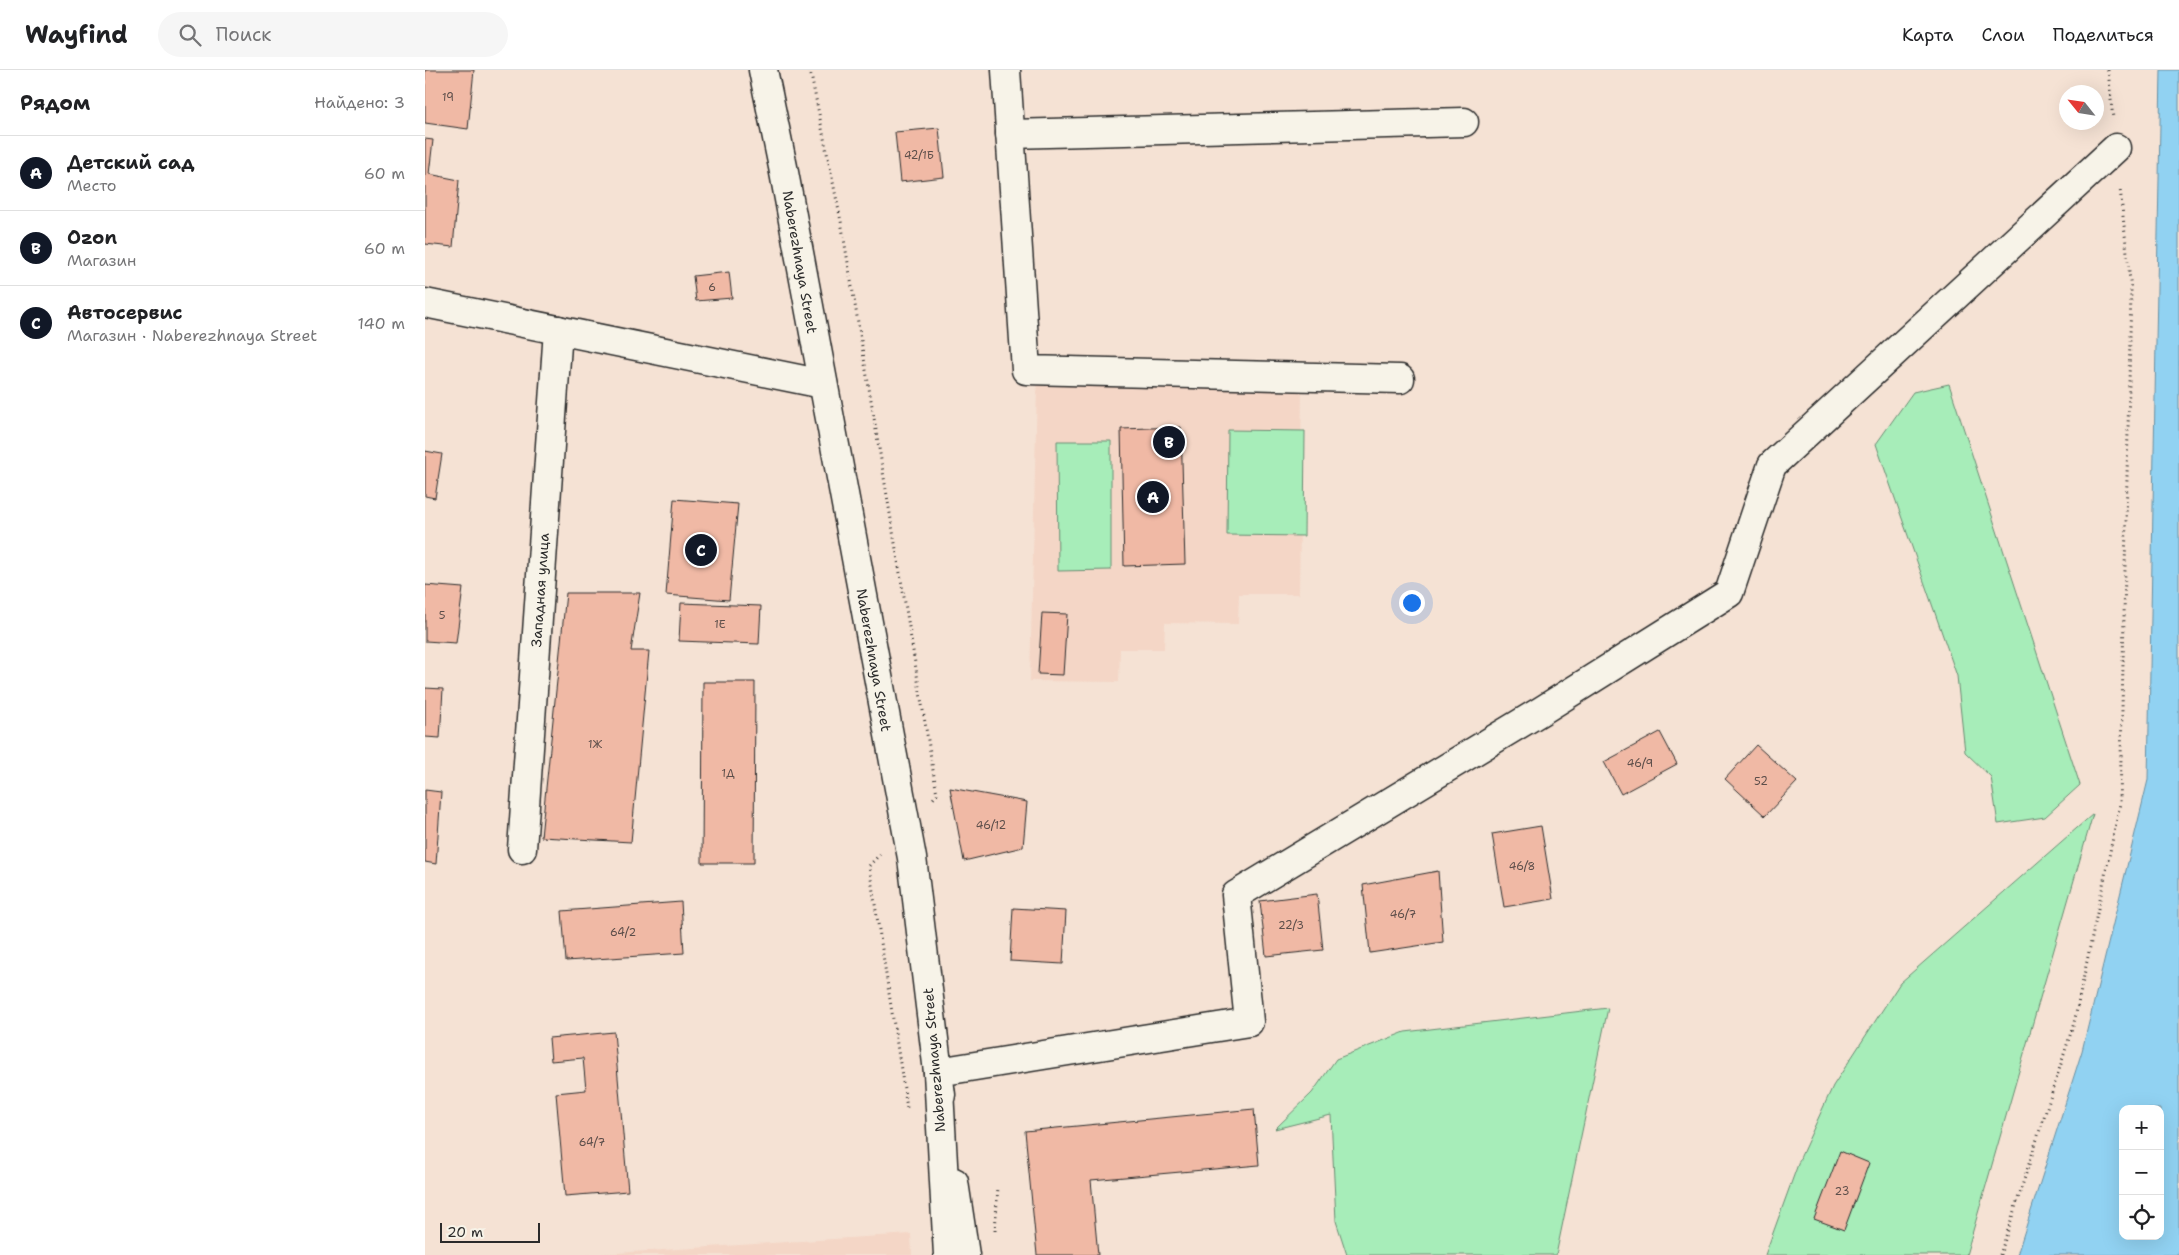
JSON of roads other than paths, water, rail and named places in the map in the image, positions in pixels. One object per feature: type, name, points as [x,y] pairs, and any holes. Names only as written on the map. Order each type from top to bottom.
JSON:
[{"type":"main road","name":"Naberezhnaya Street","points":[[763,70],[783,167],[912,858],[938,1072],[948,1255]]},
{"type":"main road","points":[[1006,70],[1026,370],[1401,379]]},
{"type":"main road","points":[[1010,134],[1464,122]]},
{"type":"main road","points":[[965,1255],[938,1072],[1249,1022],[1236,895],[1541,711],[1729,593],[1772,465],[2116,148]]},
{"type":"main road","points":[[425,303],[823,384]]},
{"type":"main road","name":"Западная улица","points":[[522,849],[558,330]]},
{"type":"water","points":[[2161,70],[2179,70],[2179,1255],[2017,1255],[2082,1051],[2148,780]]},
{"type":"place","name":"Ozon","points":[[1169,442]]},
{"type":"place","name":"Детский сад","points":[[1153,497]]},
{"type":"place","name":"Автосервис","points":[[701,550]]}]
